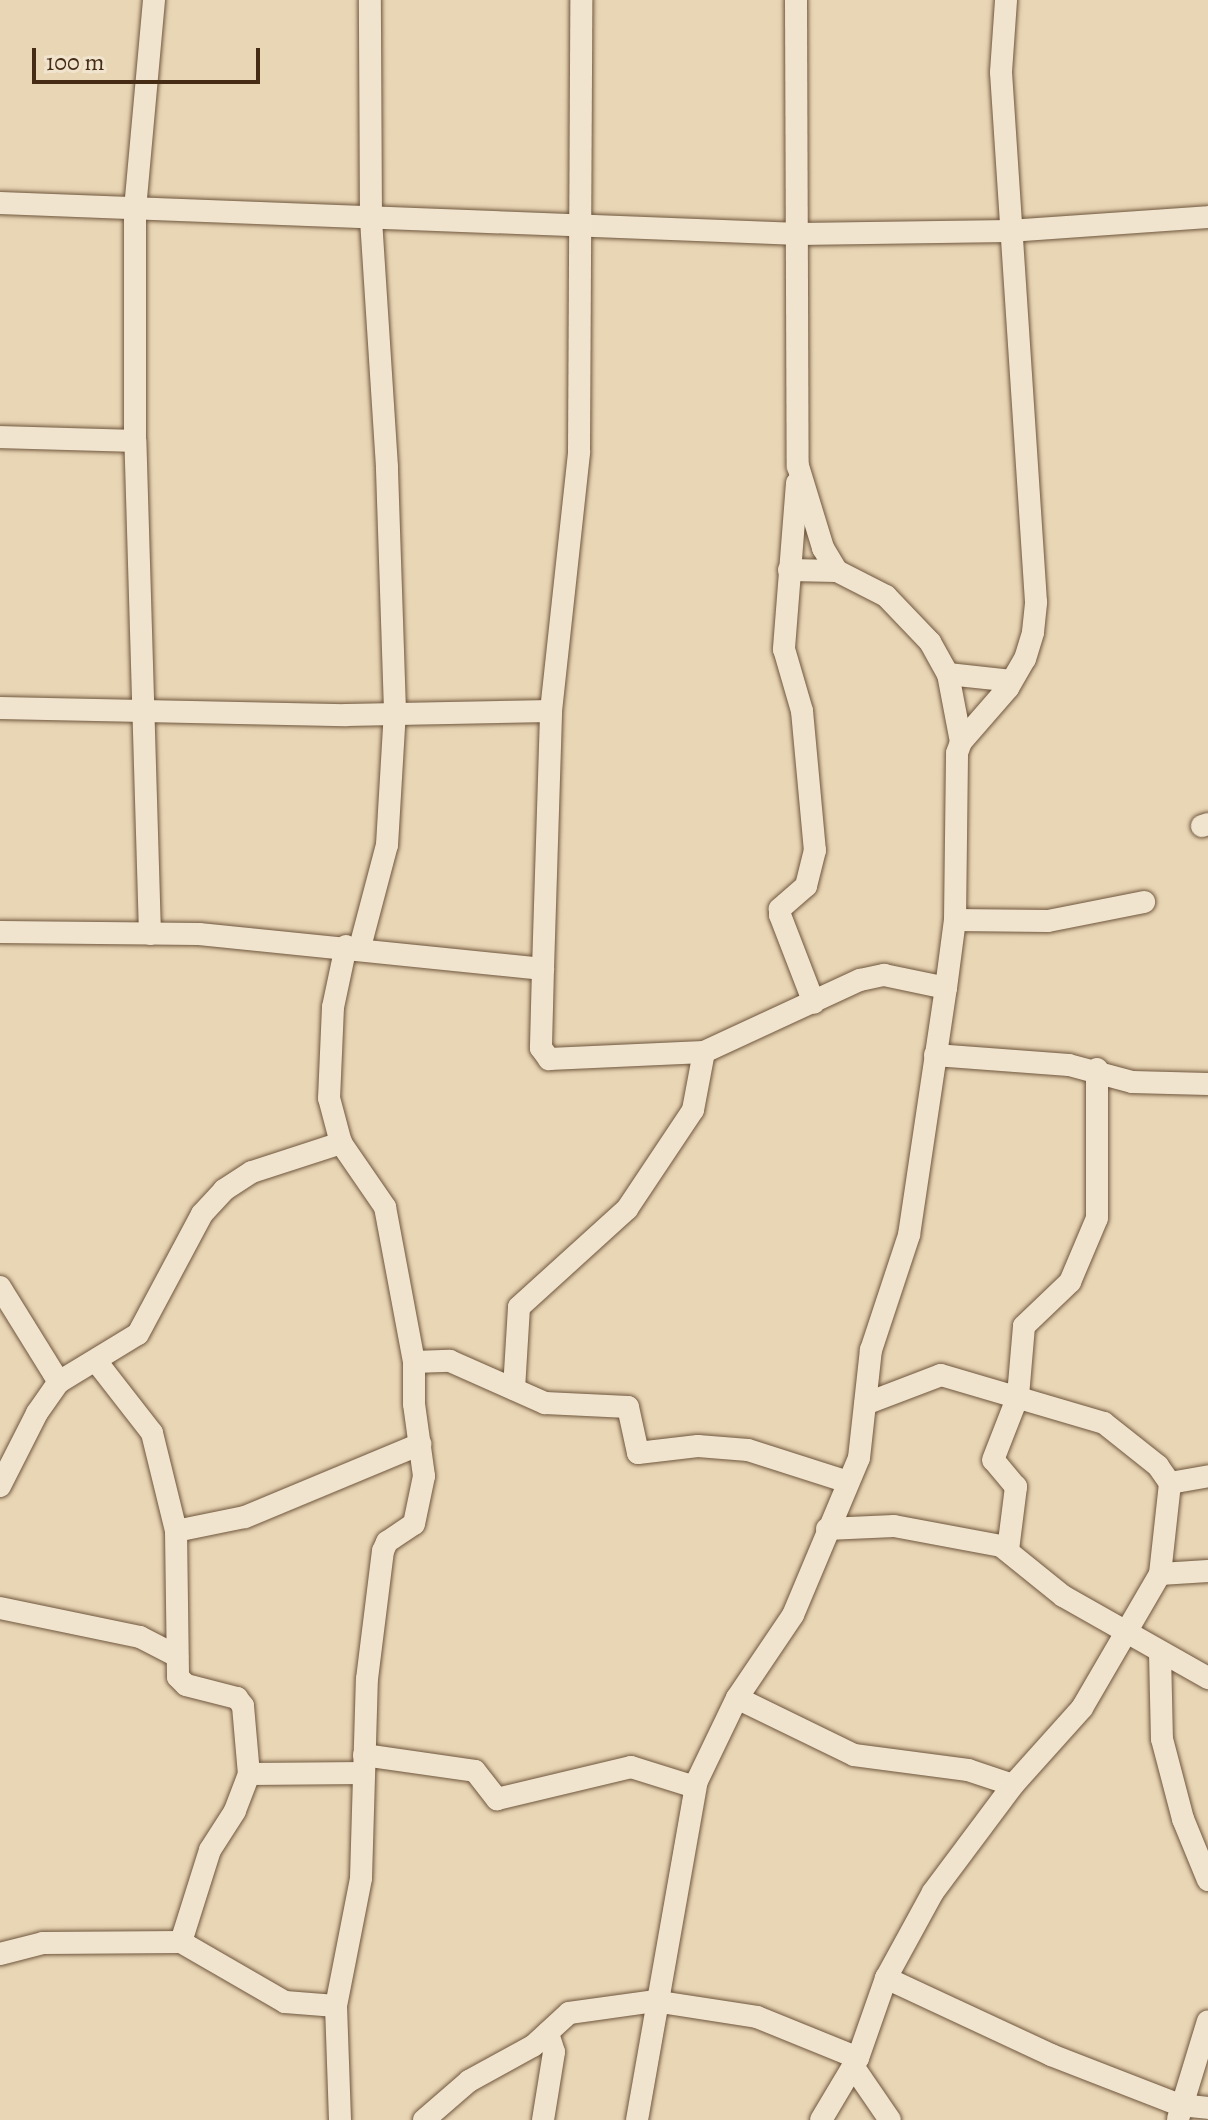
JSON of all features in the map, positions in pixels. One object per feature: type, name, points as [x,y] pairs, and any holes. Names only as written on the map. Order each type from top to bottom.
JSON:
[{"type":"street","points":[[150,934],[135,441],[135,209],[154,0]]},
{"type":"street","points":[[340,2120],[336,2006],[361,1878],[364,1764],[383,1551],[387,1542],[414,1524],[424,1476],[414,1362],[385,1207],[341,1143],[329,1098],[329,1045],[353,947],[387,845],[395,711],[387,467],[371,220],[370,0]]},
{"type":"street","points":[[581,0],[579,452],[551,711],[541,1048],[549,1059],[704,1052],[884,975],[946,988]]},
{"type":"street","points":[[796,0],[798,466],[784,649],[802,711],[815,850],[806,886],[780,909],[780,915],[814,1003]]},
{"type":"street","points":[[961,742],[1012,681],[1025,659],[1036,602],[1009,231],[1001,72],[1006,0]]},
{"type":"street","points":[[0,203],[371,220],[579,223],[799,234],[1009,231],[1208,217]]},
{"type":"street","points":[[0,437],[135,441]]},
{"type":"street","points":[[798,466],[823,548],[837,571]]},
{"type":"street","points":[[637,2120],[654,2001],[695,1787],[737,1698],[793,1615],[862,1446],[871,1350],[909,1235],[955,920],[953,784],[961,742],[948,674],[912,618],[886,596],[837,571],[789,570]]},
{"type":"street","points":[[948,674],[1012,681]]},
{"type":"street","points":[[0,708],[551,711]]},
{"type":"street","points":[[955,920],[1048,921],[1144,902]]},
{"type":"street","points":[[0,932],[150,934],[353,947],[543,969]]},
{"type":"street","points":[[514,1389],[519,1307],[627,1209],[693,1110],[704,1052]]},
{"type":"street","points":[[935,1055],[1097,1069],[1132,1082],[1208,1084]]},
{"type":"street","points":[[1008,1550],[1016,1487],[993,1460],[1018,1396],[1024,1326],[1070,1282],[1097,1218],[1097,1069]]},
{"type":"street","points":[[0,1486],[37,1413],[59,1382],[138,1334],[202,1214],[224,1190],[252,1172],[341,1143]]},
{"type":"street","points":[[0,1287],[59,1382]]},
{"type":"street","points":[[96,1361],[152,1433],[176,1531],[177,1656],[181,1682],[241,1701],[249,1774],[235,1811],[210,1850],[181,1942]]},
{"type":"street","points":[[414,1362],[450,1361],[545,1403],[628,1407],[638,1453],[698,1446],[748,1450],[848,1482]]},
{"type":"street","points":[[821,2120],[856,2062],[886,1978],[933,1892],[1013,1785],[1082,1708],[1124,1630],[1160,1574],[1170,1483],[1158,1466],[1104,1423],[1018,1396],[932,1374],[865,1404]]},
{"type":"street","points":[[176,1531],[245,1517],[420,1444]]},
{"type":"street","points":[[1170,1483],[1208,1476]]},
{"type":"street","points":[[827,1529],[918,1529],[1008,1550],[1046,1585],[1208,1678]]},
{"type":"street","points":[[1160,1574],[1208,1571]]},
{"type":"street","points":[[0,1608],[140,1637],[177,1656]]},
{"type":"street","points":[[1160,1653],[1162,1739],[1183,1819],[1208,1880]]},
{"type":"street","points":[[737,1698],[854,1755],[968,1770],[1013,1785]]},
{"type":"street","points":[[249,1774],[364,1764],[475,1771],[497,1799],[631,1767],[695,1787]]},
{"type":"street","points":[[0,1954],[43,1943],[181,1942],[285,2002],[336,2006]]},
{"type":"street","points":[[886,1978],[1179,2113],[1208,2108]]},
{"type":"street","points":[[424,2120],[469,2081],[548,2033],[569,2013],[654,2001],[757,2017],[856,2062],[890,2120]]},
{"type":"street","points":[[1179,2113],[1208,2021]]},
{"type":"street","points":[[543,2120],[554,2052],[548,2033]]}]
